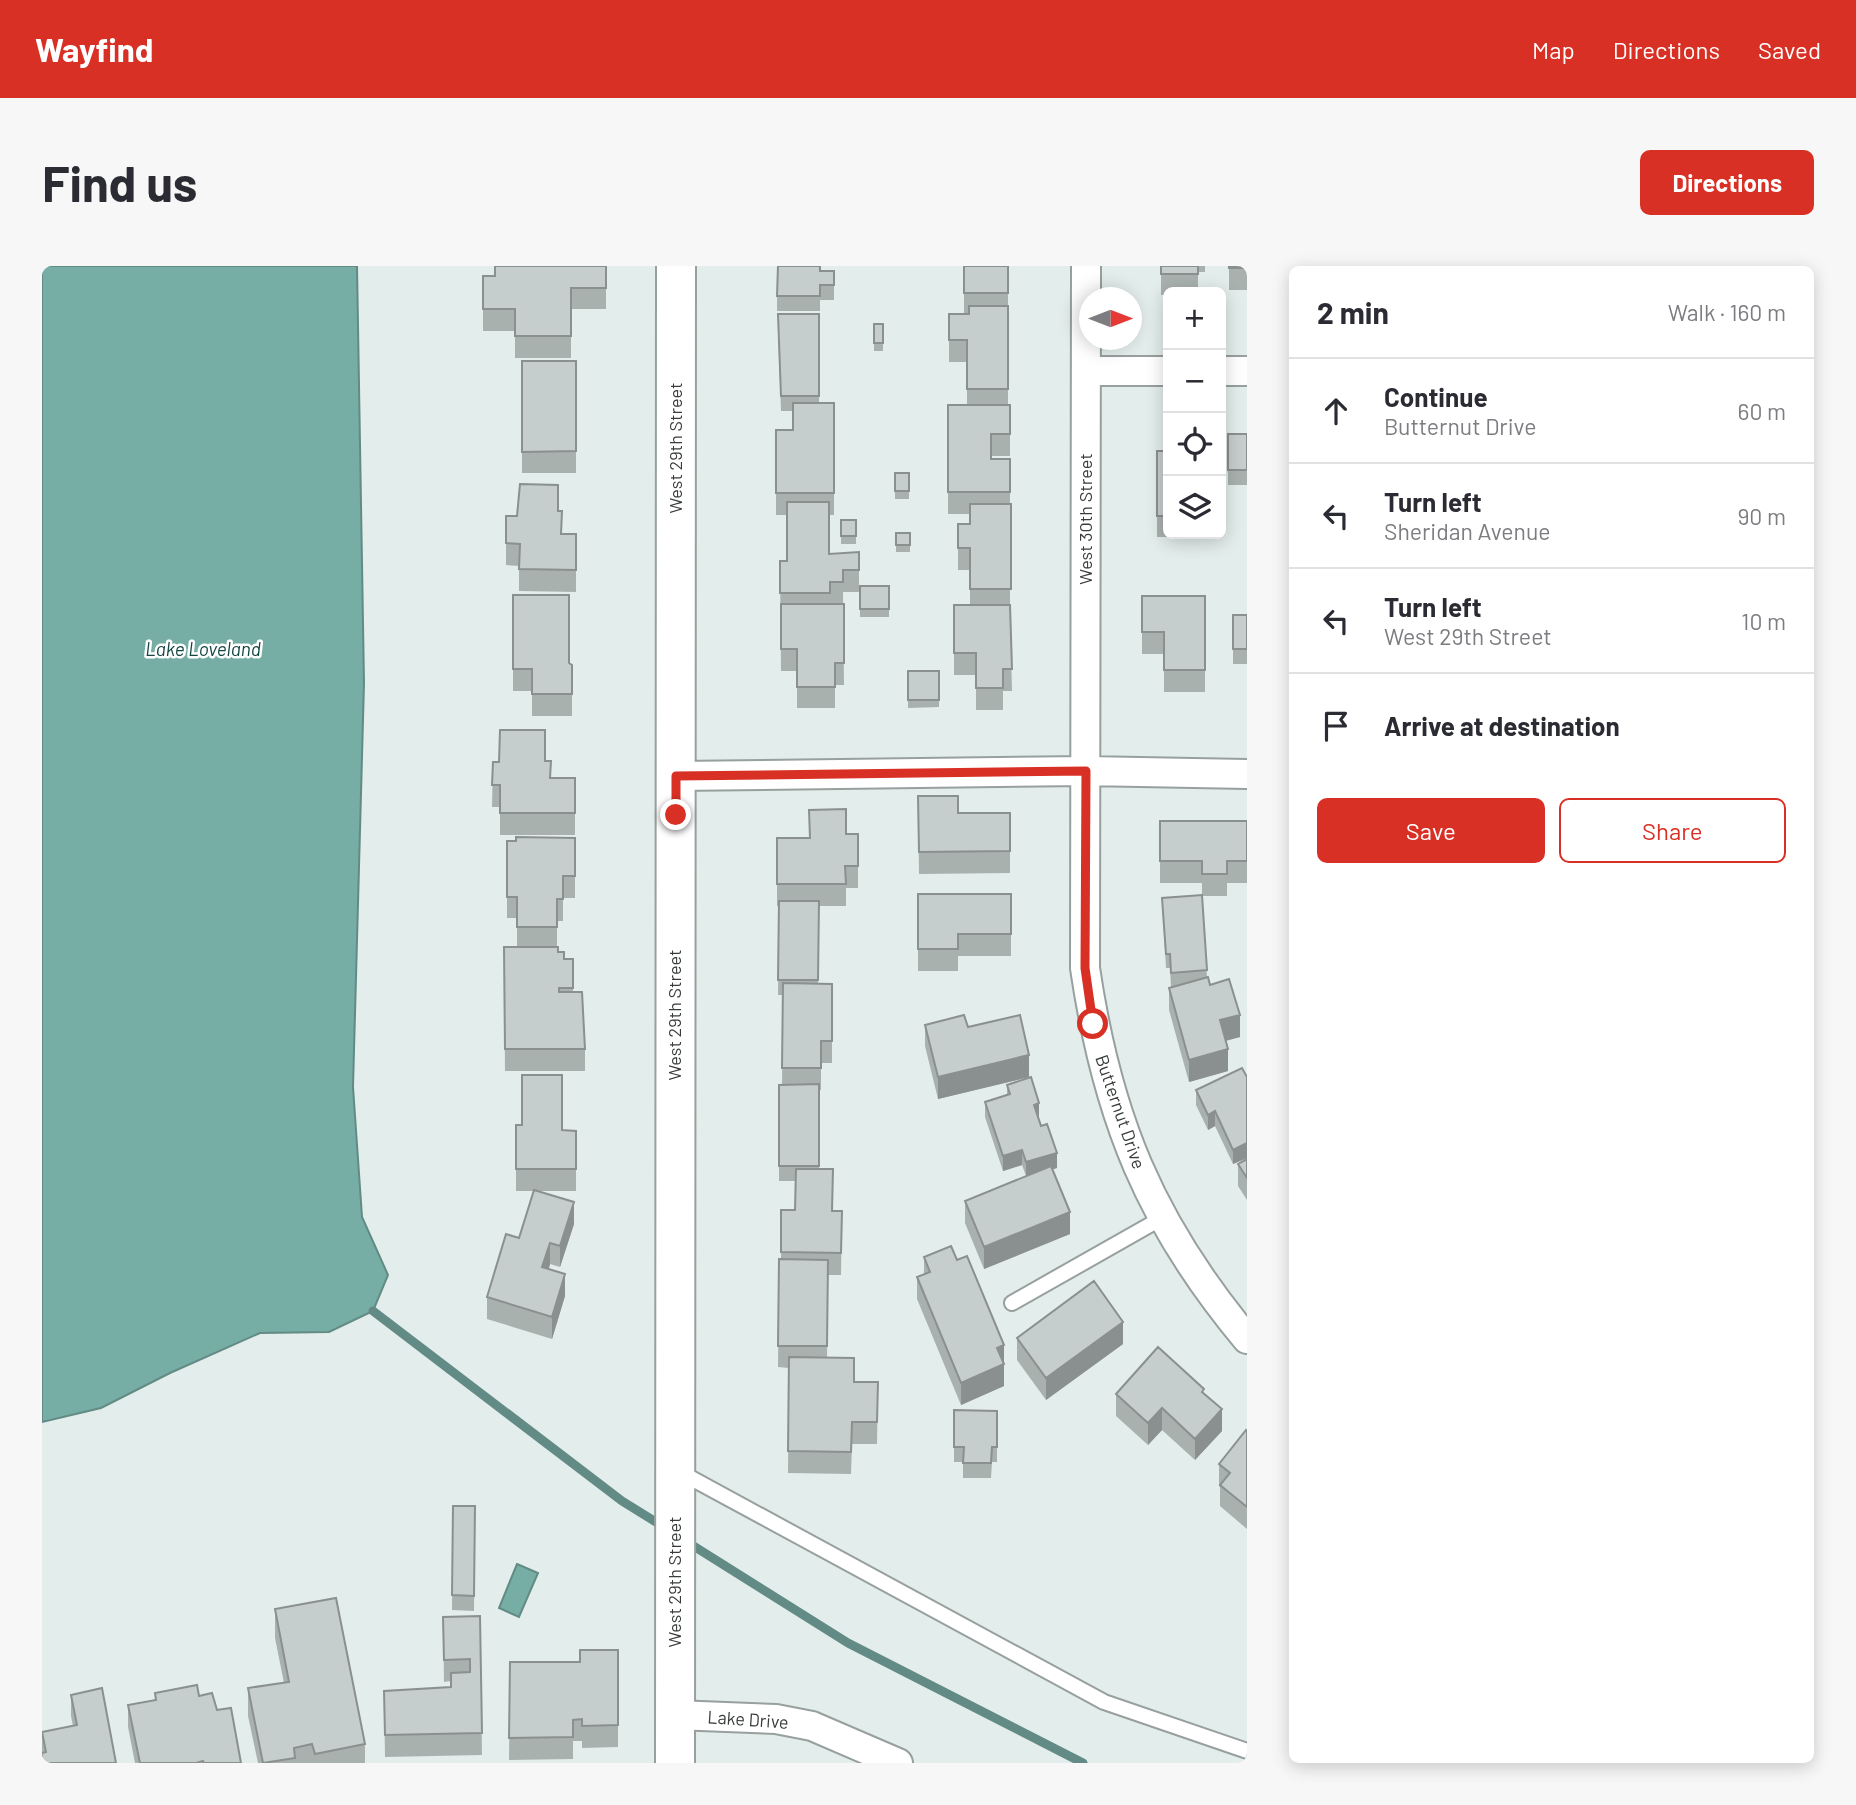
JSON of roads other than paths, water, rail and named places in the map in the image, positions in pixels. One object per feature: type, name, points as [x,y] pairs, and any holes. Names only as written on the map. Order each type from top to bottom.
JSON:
[{"type":"main road","name":"West 29th Street","points":[[675,1763],[676,266]]},
{"type":"street","name":"West 30th Street","points":[[1086,266],[1086,771]]},
{"type":"street","points":[[1086,371],[1163,371]]},
{"type":"street","points":[[1226,371],[1247,371]]},
{"type":"street","points":[[676,776],[1086,771],[1247,774]]},
{"type":"street","name":"Butternut Drive","points":[[1086,771],[1085,968],[1093,1024],[1110,1093],[1133,1155],[1162,1218],[1202,1283],[1247,1339]]},
{"type":"street","name":"Lake Drive","points":[[675,1715],[776,1719],[812,1726],[898,1763]]},
{"type":"lane","points":[[1012,1303],[1162,1218]]},
{"type":"lane","points":[[675,1469],[1104,1702],[1247,1751]]},
{"type":"water","name":"Lake Loveland","points":[[42,266],[357,266],[364,683],[353,1087],[362,1217],[388,1275],[373,1311],[329,1332],[260,1333],[170,1373],[101,1408],[42,1422]]},
{"type":"water","points":[[517,1564],[538,1573],[519,1617],[499,1608]]},
{"type":"waterway","points":[[373,1311],[622,1501],[664,1527]]},
{"type":"waterway","points":[[684,1540],[848,1643],[1083,1763]]}]
